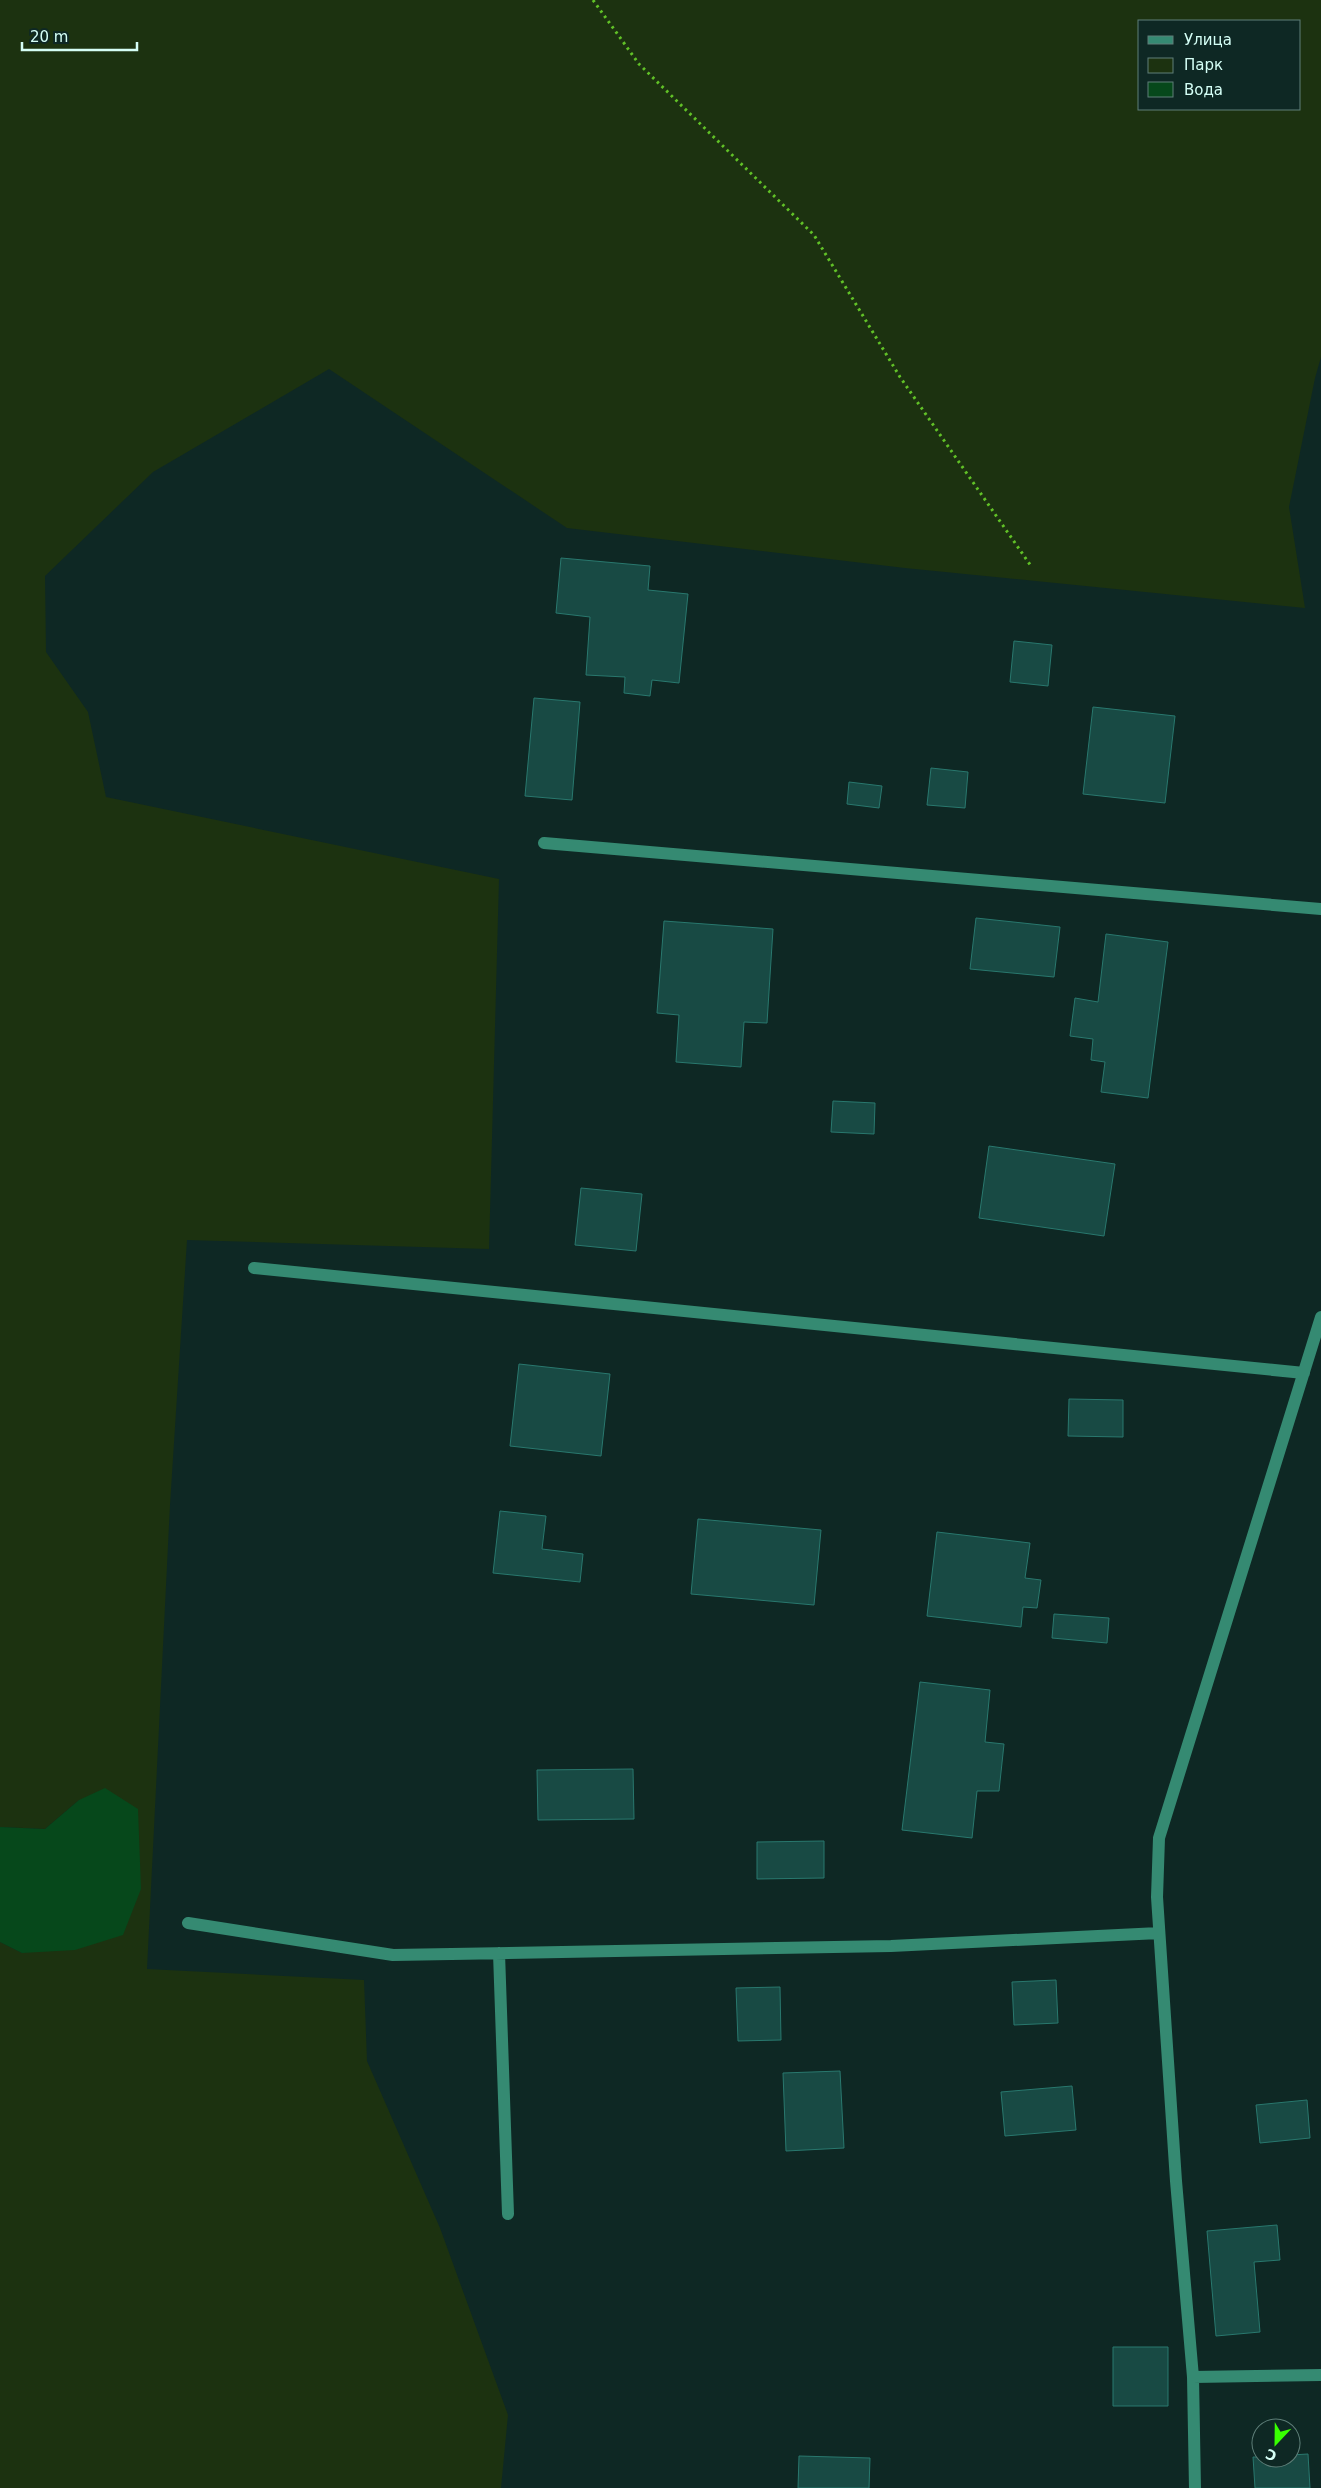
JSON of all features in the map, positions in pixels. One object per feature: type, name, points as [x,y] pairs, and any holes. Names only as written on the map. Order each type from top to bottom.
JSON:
[{"type":"street","points":[[544,843],[1321,909]]},
{"type":"street","points":[[254,1268],[1304,1373]]},
{"type":"street","points":[[1195,2488],[1193,2377],[1176,2181],[1159,1933],[1157,1896],[1159,1838],[1321,1317]]},
{"type":"street","points":[[188,1923],[393,1954],[891,1946],[1159,1933]]},
{"type":"street","points":[[498,1953],[508,2214]]},
{"type":"street","points":[[1193,2377],[1321,2375]]},
{"type":"path","points":[[593,0],[639,64],[814,235],[900,378],[1031,566]]},
{"type":"green space","points":[[0,0],[1321,0],[1321,357],[1289,507],[1305,608],[905,568],[567,528],[329,369],[153,472],[45,576],[46,652],[88,712],[106,797],[499,879],[489,1249],[187,1240],[170,1505],[147,1969],[364,1980],[367,2061],[440,2228],[508,2415],[501,2488],[0,2488],[0,1942],[22,1953],[79,1800],[45,1829],[0,1827]]},
{"type":"water","points":[[105,1788],[138,1809],[141,1889],[123,1935],[75,1950],[22,1953],[0,1942],[0,1827],[45,1829],[79,1800]]},
{"type":"building","points":[[561,558],[650,566],[648,590],[688,594],[679,683],[652,680],[650,696],[624,693],[625,677],[586,675],[590,617],[556,613]]},
{"type":"building","points":[[1014,641],[1052,645],[1048,686],[1010,682]]},
{"type":"building","points":[[534,698],[580,702],[572,800],[525,796]]},
{"type":"building","points":[[1093,707],[1175,716],[1165,803],[1083,794]]},
{"type":"building","points":[[931,768],[968,772],[965,808],[927,805]]},
{"type":"building","points":[[849,782],[882,786],[879,808],[847,804]]},
{"type":"building","points":[[976,918],[1060,927],[1054,977],[970,969]]},
{"type":"building","points":[[664,921],[773,929],[767,1023],[744,1022],[741,1067],[676,1062],[679,1015],[657,1013]]},
{"type":"building","points":[[1106,934],[1168,942],[1148,1098],[1101,1092],[1105,1062],[1091,1060],[1093,1039],[1070,1036],[1075,998],[1098,1002]]},
{"type":"building","points":[[833,1101],[875,1103],[874,1134],[831,1132]]},
{"type":"building","points":[[989,1146],[1115,1164],[1104,1236],[979,1218]]},
{"type":"building","points":[[581,1188],[642,1194],[636,1251],[575,1245]]},
{"type":"building","points":[[519,1364],[610,1374],[601,1456],[510,1446]]},
{"type":"building","points":[[1069,1399],[1123,1400],[1123,1437],[1068,1436]]},
{"type":"building","points":[[500,1511],[546,1516],[542,1549],[583,1554],[580,1582],[493,1573]]},
{"type":"building","points":[[698,1519],[821,1530],[814,1605],[691,1594]]},
{"type":"building","points":[[937,1532],[1030,1543],[1025,1578],[1041,1580],[1037,1608],[1023,1607],[1021,1627],[927,1616]]},
{"type":"building","points":[[1054,1614],[1109,1618],[1107,1643],[1052,1638]]},
{"type":"building","points":[[920,1682],[990,1690],[985,1742],[1004,1744],[999,1791],[977,1791],[972,1838],[902,1830]]},
{"type":"building","points":[[633,1769],[634,1819],[538,1820],[537,1770]]},
{"type":"building","points":[[824,1841],[824,1878],[757,1879],[757,1842]]},
{"type":"building","points":[[1056,1980],[1058,2023],[1014,2025],[1012,1982]]},
{"type":"building","points":[[780,1987],[781,2040],[738,2041],[736,1988]]},
{"type":"building","points":[[840,2071],[844,2148],[786,2151],[783,2073]]},
{"type":"building","points":[[1072,2086],[1076,2130],[1005,2136],[1001,2092]]},
{"type":"building","points":[[1307,2100],[1310,2138],[1260,2143],[1256,2105]]},
{"type":"building","points":[[1277,2225],[1280,2260],[1254,2262],[1260,2332],[1216,2336],[1207,2231]]},
{"type":"building","points":[[1113,2347],[1168,2347],[1168,2406],[1113,2406]]},
{"type":"building","points":[[1301,2454],[1308,2454],[1310,2488],[1255,2488],[1254,2468],[1301,2468]]},
{"type":"building","points":[[799,2456],[870,2458],[869,2488],[798,2488]]}]
